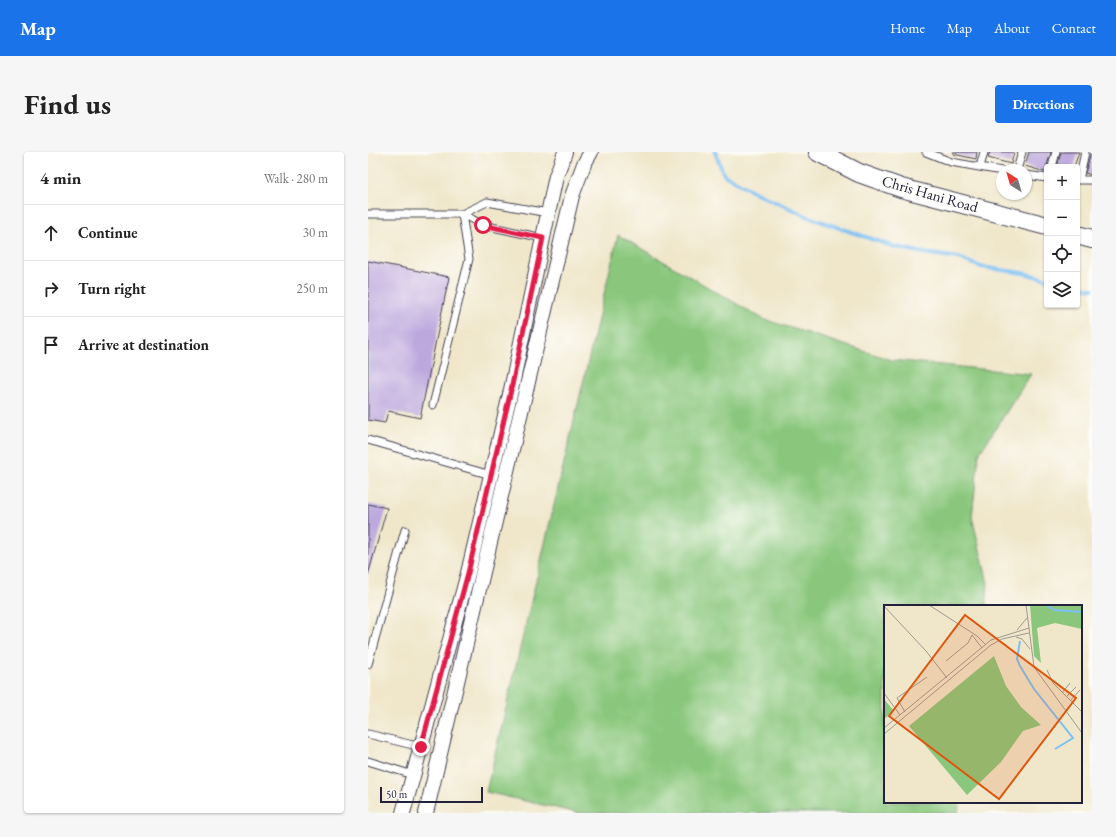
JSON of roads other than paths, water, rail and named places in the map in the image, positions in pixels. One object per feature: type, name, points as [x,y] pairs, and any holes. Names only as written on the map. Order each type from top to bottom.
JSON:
[{"type":"street","points":[[404,813],[468,573],[511,390],[556,176],[565,152]]},
{"type":"street","points":[[426,813],[572,196],[584,164],[591,152]]},
{"type":"street","name":"Chris Hani Road","points":[[818,152],[859,173],[901,188],[1044,225]]},
{"type":"street","points":[[1080,236],[1092,239]]},
{"type":"lane","points":[[926,152],[942,160],[996,170]]},
{"type":"lane","points":[[942,160],[945,152]]},
{"type":"lane","points":[[980,167],[984,152]]},
{"type":"lane","points":[[1019,164],[1022,152]]},
{"type":"lane","points":[[1053,164],[1056,152]]},
{"type":"lane","points":[[1080,172],[1085,152]]},
{"type":"lane","points":[[1032,176],[1044,178]]},
{"type":"lane","points":[[1080,180],[1092,180]]},
{"type":"lane","points":[[368,214],[462,214],[487,202],[548,213]]},
{"type":"lane","points":[[462,214],[483,225],[543,238]]},
{"type":"lane","points":[[433,405],[469,259],[462,214]]},
{"type":"lane","points":[[368,440],[491,475]]},
{"type":"lane","points":[[368,664],[405,530]]},
{"type":"lane","points":[[368,734],[421,747]]},
{"type":"lane","points":[[368,762],[413,775]]},
{"type":"waterway","points":[[715,152],[724,175],[758,194],[811,218],[892,246],[924,253],[959,258],[981,267],[1023,273],[1044,278]]},
{"type":"waterway","points":[[1080,287],[1092,289]]}]
